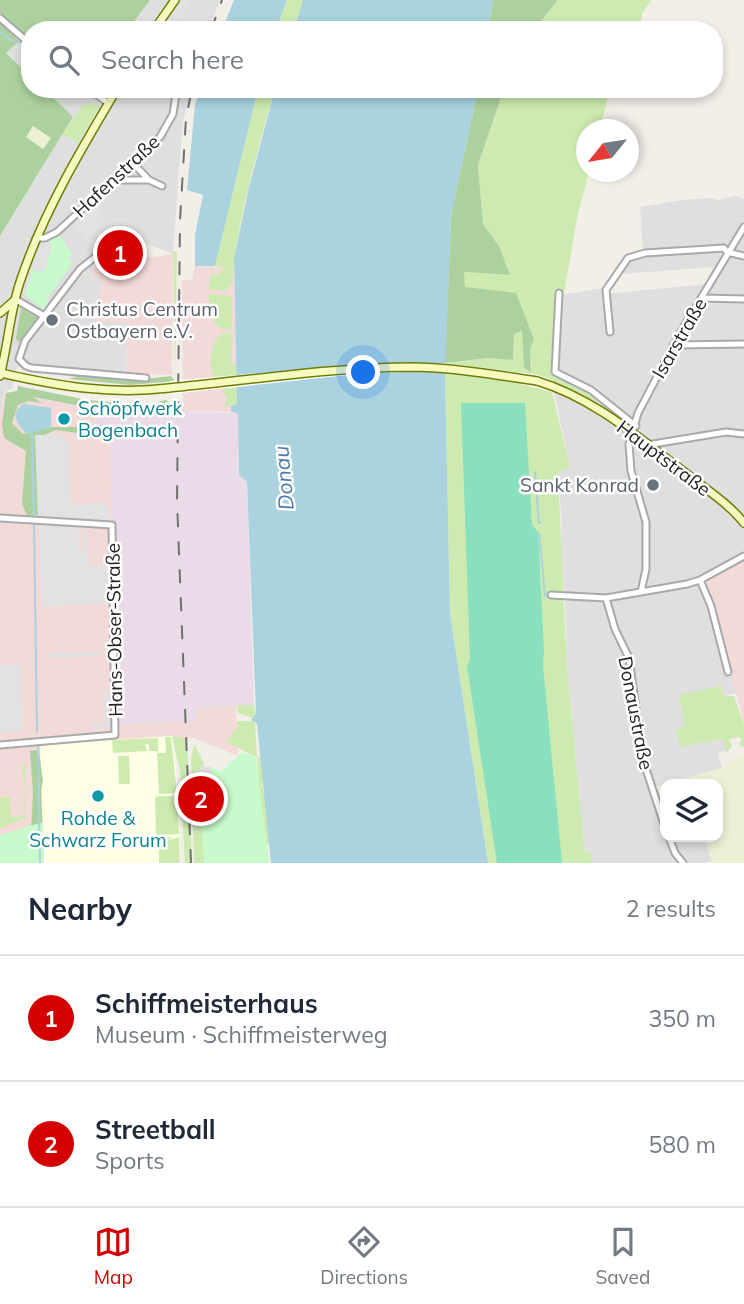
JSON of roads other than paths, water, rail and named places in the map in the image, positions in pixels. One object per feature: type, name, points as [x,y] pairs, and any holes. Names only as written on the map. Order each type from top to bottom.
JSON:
[{"type":"main road","points":[[160,21],[175,0]]},
{"type":"main road","points":[[0,375],[15,299],[40,229],[111,98]]},
{"type":"main road","points":[[0,313],[15,299]]},
{"type":"main road","name":"Hauptstraße","points":[[0,375],[96,391],[134,392],[325,372],[405,368],[445,369],[537,381],[581,398],[635,430],[647,445],[721,501],[744,523]]},
{"type":"street","points":[[0,18],[21,36]]},
{"type":"street","points":[[101,98],[108,103]]},
{"type":"street","name":"Hafenstraße","points":[[36,239],[57,232],[160,137],[173,114],[175,98]]},
{"type":"street","points":[[133,163],[149,180],[162,186]]},
{"type":"street","points":[[114,180],[149,180]]},
{"type":"street","name":"Isarstraße","points":[[641,592],[646,569],[646,522],[631,471],[629,444],[645,397],[727,252],[744,228]]},
{"type":"street","name":"Hafenstraße","points":[[40,229],[57,232]]},
{"type":"street","points":[[124,242],[84,264],[25,341],[19,353],[22,362],[32,368],[146,378]]},
{"type":"street","points":[[610,332],[606,290],[628,258],[645,253],[702,248],[724,248],[727,252],[744,256]]},
{"type":"street","points":[[559,293],[555,372],[591,390],[635,430]]},
{"type":"street","points":[[702,298],[744,299]]},
{"type":"street","points":[[15,299],[44,316]]},
{"type":"street","points":[[673,345],[744,344]]},
{"type":"street","points":[[647,445],[726,432],[744,433]]},
{"type":"street","name":"Hans-Obser-Straße","points":[[0,518],[112,525],[115,735],[0,745]]},
{"type":"street","points":[[551,595],[606,598],[641,592],[700,579],[744,556]]},
{"type":"street","points":[[700,579],[711,606],[727,672]]},
{"type":"street","name":"Donaustraße","points":[[606,598],[615,629],[629,658],[643,760],[660,812]]},
{"type":"street","points":[[671,842],[683,863]]},
{"type":"street","points":[[673,863],[675,853]]},
{"type":"water","points":[[234,0],[287,0],[279,21],[226,21]]},
{"type":"water","points":[[303,0],[493,0],[490,21],[297,21]]},
{"type":"water","points":[[197,98],[256,98],[215,266],[195,266],[195,235],[203,195],[187,190]]},
{"type":"water","name":"Donau","points":[[273,98],[476,98],[451,215],[445,374],[450,614],[488,863],[271,863],[257,724],[251,720],[256,714],[247,482],[239,475],[238,413],[231,412],[231,406],[237,404],[234,259],[248,191]]},
{"type":"water","points":[[24,404],[51,408],[51,427],[27,434],[16,419],[17,411]]},
{"type":"waterway","points":[[0,31],[10,40],[21,42]]},
{"type":"waterway","points":[[32,433],[34,518]]},
{"type":"waterway","points":[[535,472],[541,523]]},
{"type":"waterway","points":[[34,523],[37,732]]},
{"type":"waterway","points":[[539,533],[545,596]]},
{"type":"waterway","points":[[38,747],[40,863]]},
{"type":"railway","points":[[214,21],[222,0]]},
{"type":"railway","points":[[190,98],[186,118],[180,221],[177,501],[191,863]]},
{"type":"place","name":"Schiffmeisterhaus","points":[[120,253]]},
{"type":"place","name":"Christus Centrum Ostbayern e.V.","points":[[52,320]]},
{"type":"place","name":"Schöpfwerk Bogenbach","points":[[64,419]]},
{"type":"place","name":"Sankt Konrad","points":[[653,485]]},
{"type":"place","name":"Rohde & Schwarz Forum","points":[[98,796]]},
{"type":"place","name":"Streetball","points":[[201,799]]}]
